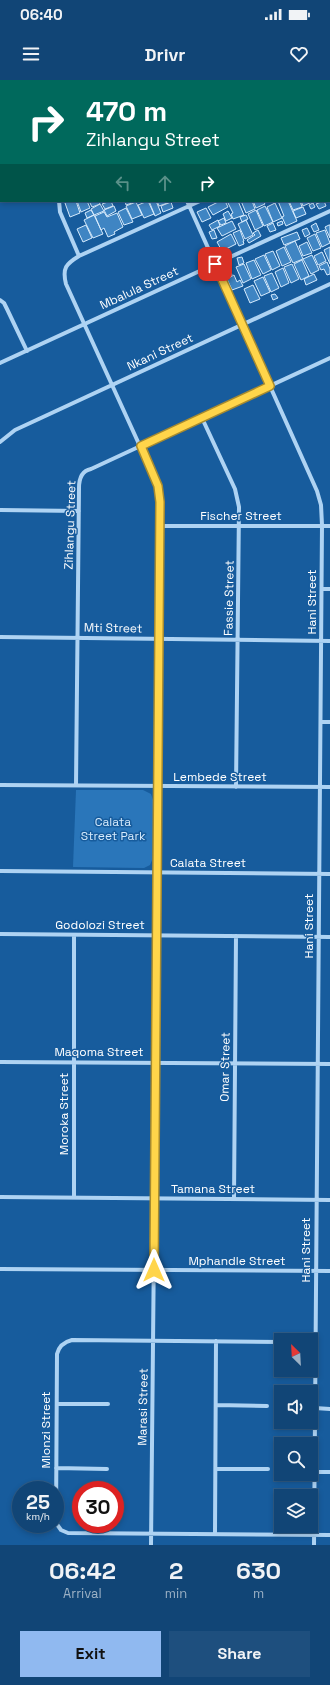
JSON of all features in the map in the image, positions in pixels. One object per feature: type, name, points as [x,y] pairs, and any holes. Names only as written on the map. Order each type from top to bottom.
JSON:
[{"type":"street","points":[[59,202],[60,212],[79,256],[198,202]]},
{"type":"street","name":"Hani Street","points":[[187,202],[317,491],[321,505],[322,589],[320,874],[316,1271],[313,1333]]},
{"type":"street","name":"Mbalula Street","points":[[0,363],[330,211]]},
{"type":"street","name":"Marasi Street","points":[[79,256],[68,263],[63,275],[66,284],[141,446],[158,486],[159,494],[160,639],[151,1545]]},
{"type":"street","name":"Nkani Street","points":[[0,442],[15,430],[330,284]]},
{"type":"street","points":[[0,300],[4,303],[26,351]]},
{"type":"street","name":"Zihlangu Street","points":[[76,785],[79,480],[85,470],[91,469],[330,358]]},
{"type":"street","name":"Fassie Street","points":[[202,418],[235,489],[239,506],[240,526],[236,787]]},
{"type":"street","points":[[0,510],[79,511]]},
{"type":"street","name":"Fischer Street","points":[[160,526],[330,526]]},
{"type":"street","points":[[322,589],[330,589]]},
{"type":"street","name":"Mti Street","points":[[0,637],[330,641]]},
{"type":"street","points":[[321,722],[330,722]]},
{"type":"street","name":"Lembede Street","points":[[0,785],[330,787]]},
{"type":"street","name":"Calata Street","points":[[0,871],[330,874]]},
{"type":"street","name":"Godolozi Street","points":[[0,934],[330,936]]},
{"type":"street","name":"Moroka Street","points":[[74,935],[74,1197]]},
{"type":"street","name":"Omar Street","points":[[234,1199],[236,936]]},
{"type":"street","name":"Maqoma Street","points":[[0,1062],[330,1064]]},
{"type":"street","name":"Tamana Street","points":[[0,1197],[330,1200]]},
{"type":"street","name":"Mphandle Street","points":[[0,1269],[330,1271]]},
{"type":"street","name":"Mlonzi Street","points":[[274,1342],[72,1340],[64,1343],[58,1350],[57,1354],[56,1519],[61,1530],[68,1533],[330,1535]]},
{"type":"street","points":[[215,1534],[216,1341]]},
{"type":"street","points":[[57,1404],[108,1404]]},
{"type":"street","points":[[216,1405],[267,1406]]},
{"type":"street","points":[[318,1408],[330,1408]]},
{"type":"street","points":[[56,1468],[107,1469]]},
{"type":"street","points":[[216,1469],[268,1469]]},
{"type":"street","points":[[318,1472],[330,1472]]},
{"type":"street","name":"Hani Street","points":[[314,1545],[315,1481]]},
{"type":"green space","name":"Calata Street Park","points":[[76,790],[143,790],[151,794],[153,800],[152,860],[150,865],[144,868],[73,867]]},
{"type":"building","points":[[76,202],[80,213],[70,217],[65,203]]},
{"type":"building","points":[[77,202],[87,202],[90,208],[81,212]]},
{"type":"building","points":[[90,202],[99,202],[100,204],[92,207]]},
{"type":"building","points":[[111,202],[113,206],[105,209],[102,204]]},
{"type":"building","points":[[125,202],[135,202],[126,205]]},
{"type":"building","points":[[136,202],[142,215],[132,219],[126,206]]},
{"type":"building","points":[[148,202],[154,214],[144,218],[138,205]]},
{"type":"building","points":[[149,202],[156,202],[161,213],[155,216]]},
{"type":"building","points":[[157,202],[170,202],[159,206]]},
{"type":"building","points":[[171,202],[173,208],[163,212],[161,206]]},
{"type":"building","points":[[218,202],[226,202],[228,207],[213,215],[208,207]]},
{"type":"building","points":[[228,202],[238,202],[244,215],[233,219],[231,214],[233,213]]},
{"type":"building","points":[[241,202],[252,202],[255,209],[246,213]]},
{"type":"building","points":[[253,202],[264,202],[265,204],[256,208]]},
{"type":"building","points":[[278,202],[288,202],[297,221],[286,226],[282,217],[284,216]]},
{"type":"building","points":[[289,202],[300,202],[302,207],[293,210]]},
{"type":"building","points":[[301,202],[312,202],[303,206]]},
{"type":"building","points":[[324,202],[326,206],[319,209],[316,204]]},
{"type":"building","points":[[275,203],[282,218],[273,222],[267,207]]},
{"type":"building","points":[[313,203],[315,207],[311,209],[309,205]]},
{"type":"building","points":[[100,204],[104,211],[94,215],[91,209]]},
{"type":"building","points":[[114,206],[116,211],[107,216],[104,210]]},
{"type":"building","points":[[265,206],[273,222],[264,226],[257,210]]},
{"type":"building","points":[[303,207],[306,214],[296,218],[293,211]]},
{"type":"building","points":[[126,208],[133,222],[124,225],[118,212]]},
{"type":"building","points":[[206,208],[211,218],[202,222],[197,212]]},
{"type":"building","points":[[91,210],[94,215],[87,218],[85,213]]},
{"type":"building","points":[[256,210],[263,226],[255,230],[248,214]]},
{"type":"building","points":[[228,211],[232,218],[226,221],[223,214]]},
{"type":"building","points":[[104,212],[107,217],[117,213],[123,227],[114,232],[115,234],[108,237],[104,228],[101,230],[95,216]]},
{"type":"building","points":[[94,215],[103,234],[93,238],[84,220]]},
{"type":"building","points":[[246,215],[248,219],[242,222],[240,217]]},
{"type":"building","points":[[224,218],[226,223],[221,225],[218,221]]},
{"type":"building","points":[[218,220],[220,226],[212,230],[209,225]]},
{"type":"building","points":[[246,220],[253,235],[245,239],[238,224]]},
{"type":"building","points":[[232,221],[236,229],[222,236],[217,228]]},
{"type":"building","points":[[282,221],[283,224],[278,226],[277,223]]},
{"type":"building","points":[[273,223],[276,230],[270,232],[267,226]]},
{"type":"building","points":[[316,223],[319,230],[314,232],[311,226]]},
{"type":"building","points":[[86,225],[92,238],[83,242],[77,229]]},
{"type":"building","points":[[330,225],[330,238],[325,227]]},
{"type":"building","points":[[307,228],[310,234],[305,237],[302,230]]},
{"type":"building","points":[[214,230],[217,238],[212,239],[209,232]]},
{"type":"building","points":[[240,230],[244,244],[239,246],[233,233]]},
{"type":"building","points":[[258,230],[261,236],[249,243],[247,240],[255,235],[253,233]]},
{"type":"building","points":[[325,230],[330,243],[322,247],[316,233]]},
{"type":"building","points":[[297,232],[300,239],[284,245],[281,238]]},
{"type":"building","points":[[231,234],[236,244],[222,251],[217,242]]},
{"type":"building","points":[[315,234],[321,248],[313,251],[307,238]]},
{"type":"building","points":[[295,241],[303,259],[293,263],[285,246]]},
{"type":"building","points":[[307,242],[312,253],[303,256],[299,246]]},
{"type":"building","points":[[284,247],[291,262],[282,266],[276,251]]},
{"type":"building","points":[[330,247],[330,264],[324,250]]},
{"type":"building","points":[[273,251],[280,266],[272,270],[265,254]]},
{"type":"building","points":[[322,252],[326,261],[318,265],[314,256]]},
{"type":"building","points":[[264,255],[271,270],[263,274],[255,259]]},
{"type":"building","points":[[312,255],[319,270],[311,274],[303,259]]},
{"type":"building","points":[[242,257],[244,263],[239,265],[237,258]]},
{"type":"building","points":[[254,260],[261,275],[252,279],[246,263]]},
{"type":"building","points":[[302,260],[309,276],[301,280],[294,264]]},
{"type":"building","points":[[327,262],[330,269],[330,274],[327,275],[324,269],[321,270],[319,266]]},
{"type":"building","points":[[244,264],[251,279],[243,283],[236,267]]},
{"type":"building","points":[[292,264],[299,279],[291,283],[284,267]]},
{"type":"building","points":[[230,268],[232,275],[227,277],[224,270]]},
{"type":"building","points":[[283,268],[289,283],[281,287],[275,272]]},
{"type":"building","points":[[272,273],[279,288],[271,292],[264,276]]},
{"type":"building","points":[[314,274],[317,280],[306,285],[304,279]]},
{"type":"building","points":[[234,275],[237,282],[240,280],[243,286],[232,290],[227,279]]},
{"type":"building","points":[[263,277],[270,292],[261,296],[254,281]]},
{"type":"building","points":[[253,285],[260,299],[250,303],[244,289]]},
{"type":"building","points":[[275,294],[278,298],[273,300],[271,295]]},
{"type":"route","points":[[154,1270],[160,502],[158,486],[141,446],[270,386],[215,264]]}]
